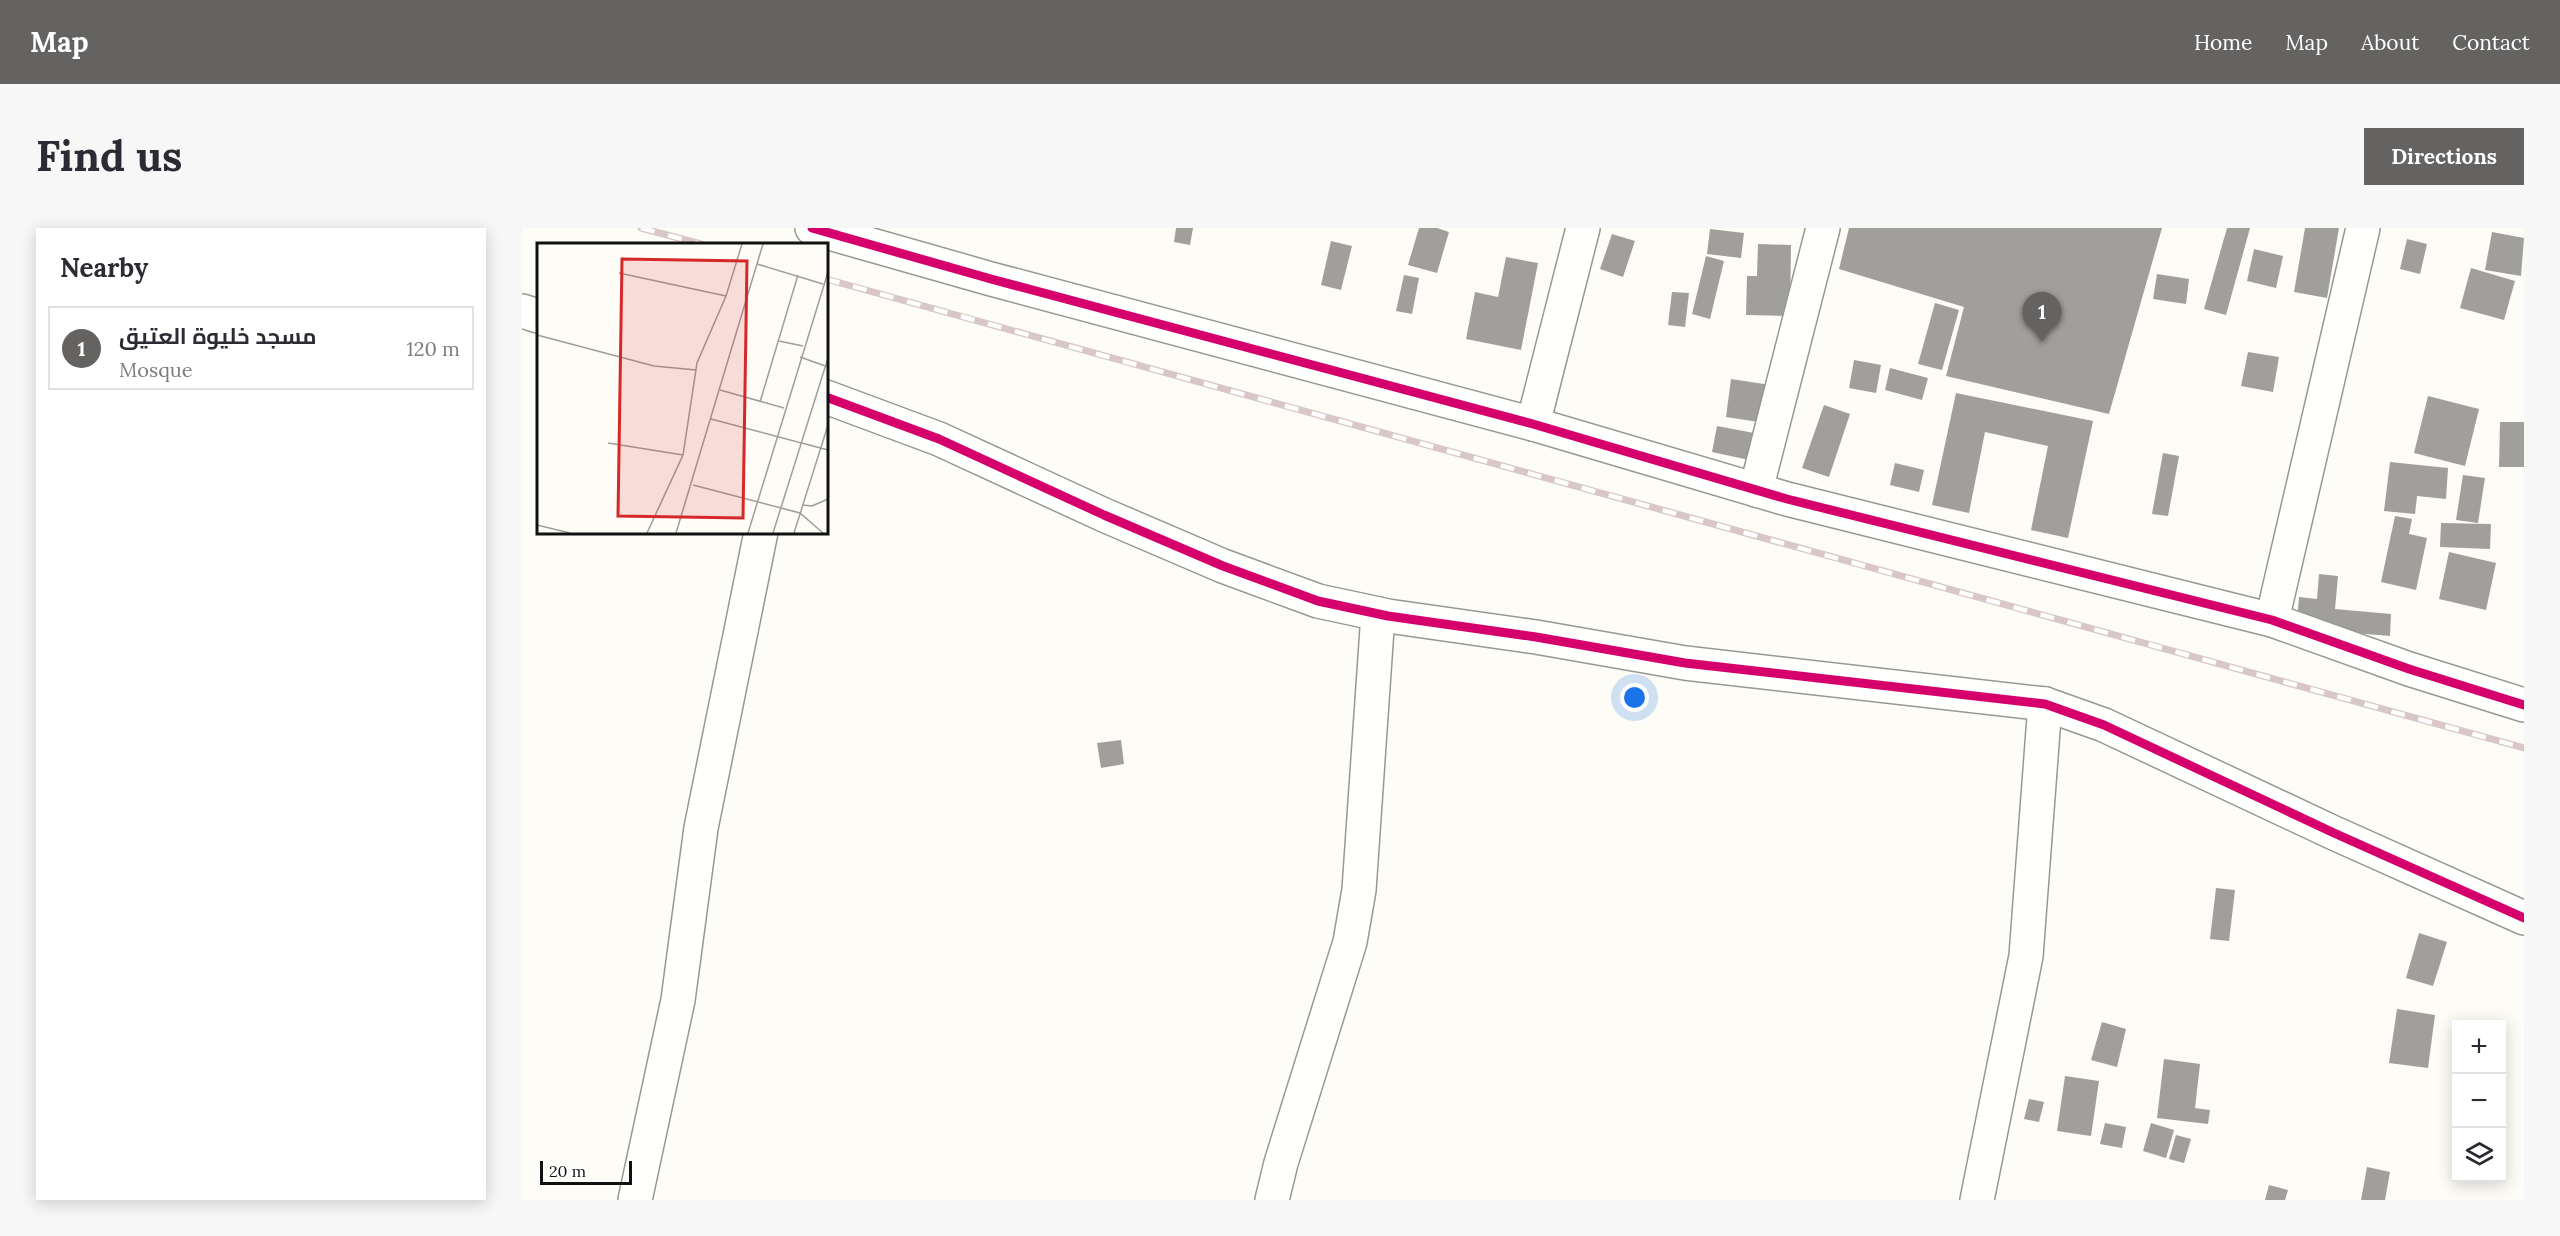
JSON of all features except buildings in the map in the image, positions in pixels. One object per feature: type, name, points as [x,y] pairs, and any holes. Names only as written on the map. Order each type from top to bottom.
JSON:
[{"type":"street","points":[[812,228],[991,279],[1533,424],[1756,490],[2272,621],[2409,669],[2524,705]]},
{"type":"street","points":[[1533,424],[1583,228]]},
{"type":"street","points":[[1756,490],[1823,228]]},
{"type":"street","points":[[2272,621],[2362,228]]},
{"type":"street","points":[[522,311],[537,316]]},
{"type":"street","points":[[828,398],[939,440],[1223,566],[1318,600],[1378,614],[1536,637],[1685,663],[2045,704],[2104,725],[2334,833],[2524,918]]},
{"type":"street","points":[[635,1200],[678,1000],[701,828],[761,534]]},
{"type":"street","points":[[1272,1200],[1281,1163],[1350,942],[1359,890],[1378,614]]},
{"type":"street","points":[[1977,1200],[2026,956],[2045,704]]},
{"type":"railway","points":[[641,228],[697,243]]},
{"type":"railway","points":[[828,280],[2524,748]]},
{"type":"cycle path","points":[[812,228],[991,279],[1533,424],[1787,499],[2272,620],[2409,669],[2524,705]]},
{"type":"cycle path","points":[[828,398],[939,439],[1104,515],[1223,566],[1318,601],[1388,616],[1536,637],[1685,663],[2045,704],[2104,725],[2334,833],[2524,918]]},
{"type":"place","name":"مسجد خليوة العتيق","points":[[2042,342]]}]
